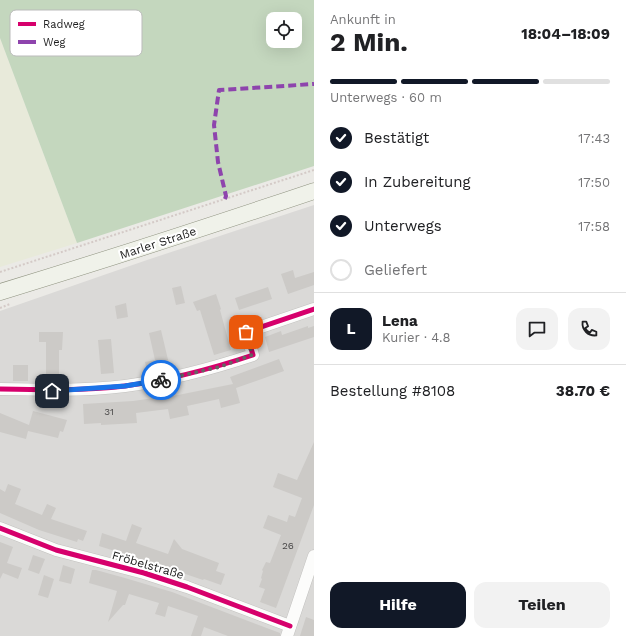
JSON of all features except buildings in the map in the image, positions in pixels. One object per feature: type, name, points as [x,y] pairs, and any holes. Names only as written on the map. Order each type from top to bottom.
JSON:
[{"type":"main road","name":"Marler Straße","points":[[0,292],[216,224],[314,190]]},
{"type":"street","points":[[0,390],[52,391],[125,386],[173,378],[219,367],[252,355],[246,332],[314,309]]},
{"type":"street","name":"Fröbelstraße","points":[[0,528],[56,550],[144,573],[187,587],[288,631]]},
{"type":"street","points":[[288,631],[314,556]]},
{"type":"path","points":[[0,272],[314,170]]},
{"type":"shaded area","points":[[314,205],[314,636],[0,636],[0,311],[147,260]]},
{"type":"green space","points":[[0,0],[314,0],[314,166],[77,243],[0,38]]},
{"type":"green space","points":[[0,38],[77,243],[0,267]]},
{"type":"marked path","points":[[225,199],[226,196],[218,162],[214,125],[219,90],[314,84]]},
{"type":"cycle path","points":[[0,389],[63,390],[110,388],[141,384],[190,374],[253,355],[246,332],[314,309]]},
{"type":"cycle path","points":[[0,528],[56,550],[144,573],[187,587],[290,626]]},
{"type":"way so far","points":[[161,380],[219,367],[252,355],[246,332]]},
{"type":"route","points":[[52,391],[125,386],[161,380]]}]
